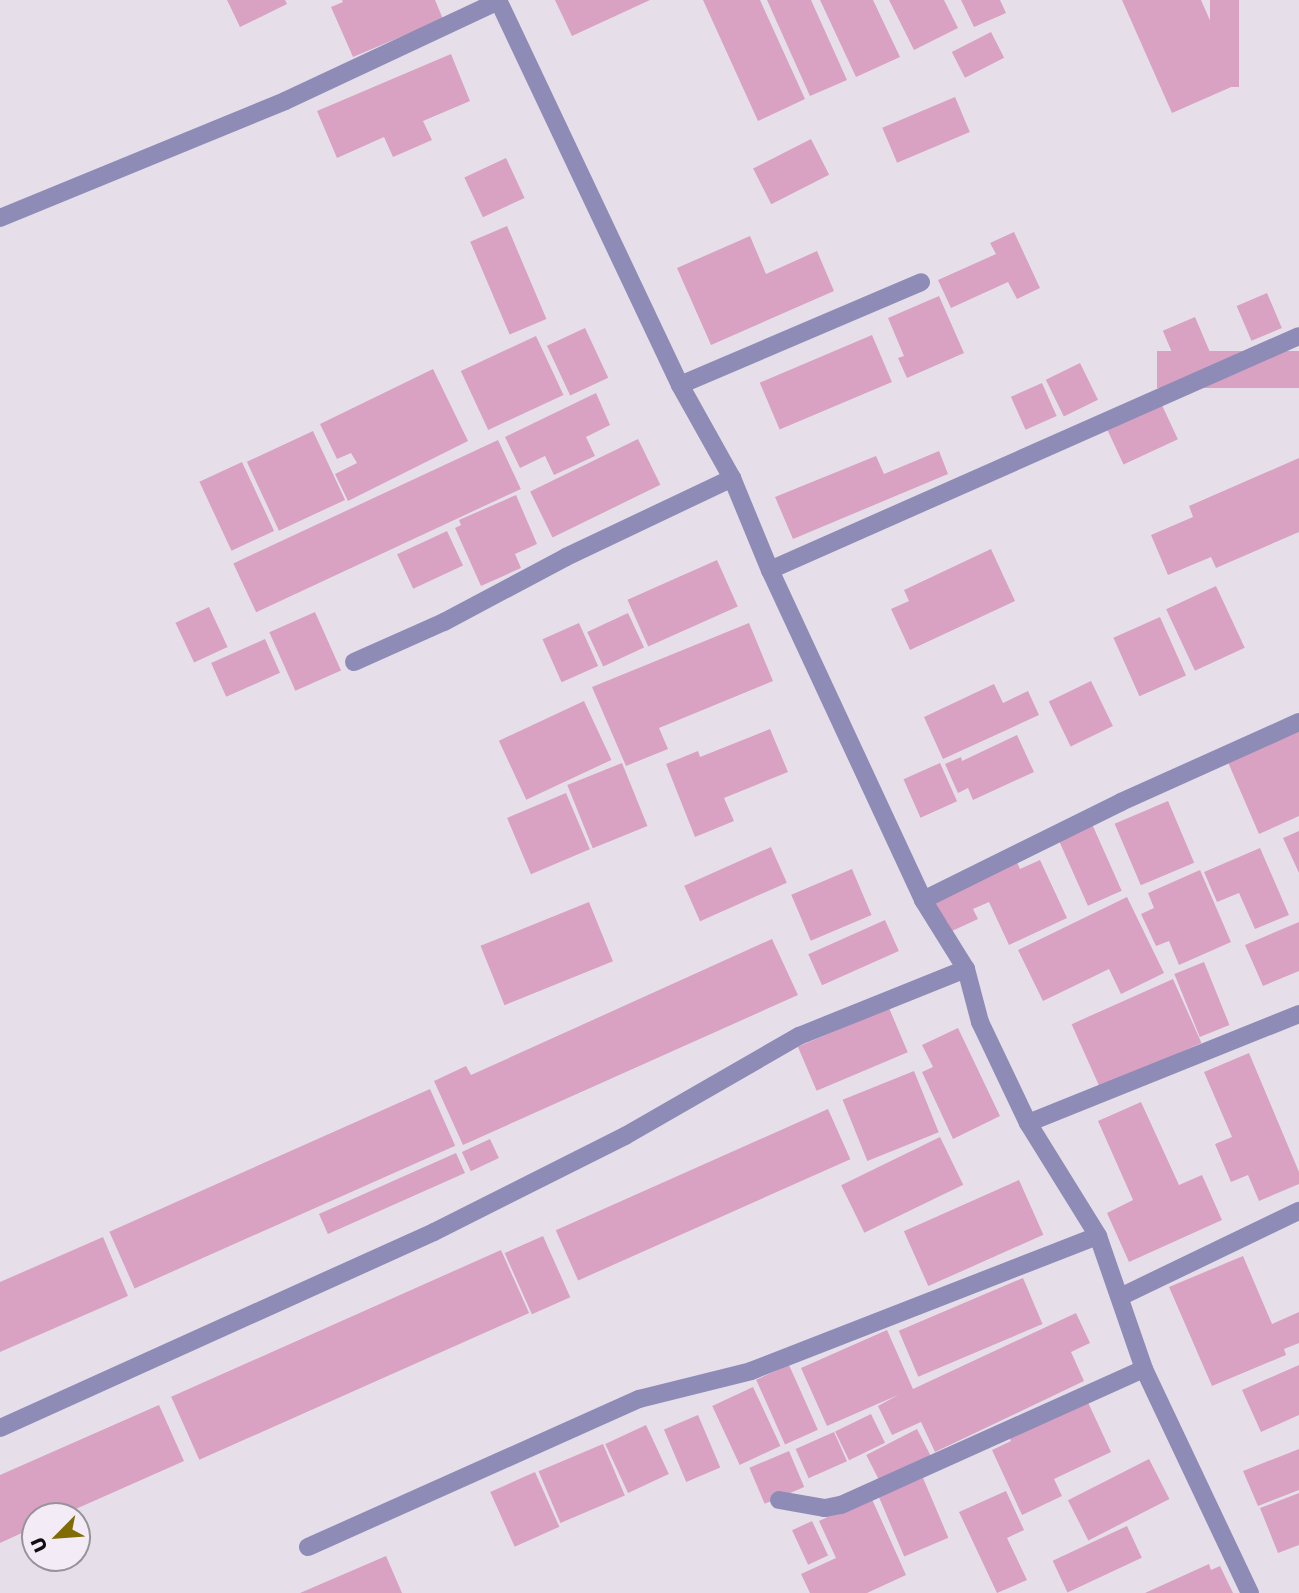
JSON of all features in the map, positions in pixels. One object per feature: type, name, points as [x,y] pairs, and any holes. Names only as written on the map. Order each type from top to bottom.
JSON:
[{"type":"street","points":[[0,218],[285,101],[498,1],[680,385],[732,478],[770,570],[923,900],[966,969],[980,1022],[1028,1123],[1098,1236],[1144,1369],[1250,1593]]},
{"type":"street","points":[[680,385],[920,282]]},
{"type":"street","points":[[770,570],[1299,336]]},
{"type":"street","points":[[354,662],[444,622],[566,557],[732,478]]},
{"type":"street","points":[[923,900],[1121,802],[1299,722]]},
{"type":"street","points":[[0,1428],[434,1232],[625,1136],[799,1036],[966,969]]},
{"type":"street","points":[[1028,1123],[1299,1014]]},
{"type":"street","points":[[1120,1297],[1299,1211]]},
{"type":"street","points":[[307,1547],[639,1399],[751,1371],[1098,1236]]},
{"type":"street","points":[[779,1500],[825,1508],[841,1504],[1144,1369]]},
{"type":"building","points":[[227,0],[285,0],[287,4],[240,27]]},
{"type":"building","points":[[342,0],[435,0],[443,19],[353,57],[331,7],[343,2]]},
{"type":"building","points":[[555,0],[650,0],[572,36]]},
{"type":"building","points":[[703,0],[760,0],[805,99],[758,121]]},
{"type":"building","points":[[767,0],[811,0],[847,80],[810,96]]},
{"type":"building","points":[[820,0],[873,0],[900,57],[856,77]]},
{"type":"building","points":[[889,0],[944,0],[958,28],[914,50]]},
{"type":"building","points":[[961,0],[1000,0],[1006,13],[974,27]]},
{"type":"building","points":[[1122,0],[1201,0],[1238,84],[1172,113]]},
{"type":"building","points":[[1210,0],[1239,0],[1239,87],[1210,87]]},
{"type":"building","points":[[991,32],[1004,58],[965,78],[952,52]]},
{"type":"building","points":[[451,54],[470,101],[423,121],[432,140],[393,157],[384,137],[337,158],[317,111]]},
{"type":"building","points":[[955,97],[970,132],[897,163],[882,128]]},
{"type":"building","points":[[811,139],[829,175],[771,204],[753,169]]},
{"type":"building","points":[[506,158],[525,198],[483,217],[464,177]]},
{"type":"building","points":[[507,226],[546,319],[510,335],[470,242]]},
{"type":"building","points":[[1014,232],[1040,288],[1017,299],[1008,282],[951,308],[938,280],[996,254],[990,243]]},
{"type":"building","points":[[750,236],[766,274],[817,251],[834,291],[711,345],[677,268]]},
{"type":"building","points":[[1267,293],[1282,328],[1251,341],[1237,306]]},
{"type":"building","points":[[939,296],[964,353],[907,378],[898,358],[904,356],[888,318]]},
{"type":"building","points":[[1195,317],[1213,359],[1181,373],[1163,331]]},
{"type":"building","points":[[585,328],[608,378],[570,396],[547,346]]},
{"type":"building","points":[[872,335],[892,382],[780,430],[760,383]]},
{"type":"building","points":[[536,336],[563,395],[488,430],[461,371]]},
{"type":"building","points":[[1157,351],[1299,351],[1299,388],[1157,388]]},
{"type":"building","points":[[1080,363],[1098,400],[1064,417],[1046,380]]},
{"type":"building","points":[[433,369],[468,441],[348,501],[335,474],[357,463],[351,453],[337,459],[320,424]]},
{"type":"building","points":[[1042,383],[1057,416],[1026,430],[1011,397]]},
{"type":"building","points":[[596,393],[610,425],[586,437],[595,456],[554,475],[545,456],[520,468],[505,437]]},
{"type":"building","points":[[1161,403],[1178,439],[1124,465],[1107,428]]},
{"type":"building","points":[[313,431],[345,500],[279,531],[247,462]]},
{"type":"building","points":[[638,439],[660,485],[553,537],[530,492]]},
{"type":"building","points":[[498,440],[521,489],[256,612],[233,563]]},
{"type":"building","points":[[939,451],[948,474],[793,539],[775,497],[876,456],[884,474]]},
{"type":"building","points":[[1299,458],[1299,532],[1216,568],[1211,557],[1168,575],[1151,535],[1193,517],[1189,506]]},
{"type":"building","points":[[242,462],[274,531],[232,551],[199,482]]},
{"type":"building","points":[[516,495],[537,544],[515,554],[521,568],[481,586],[455,528],[461,525],[459,520]]},
{"type":"building","points":[[447,531],[463,565],[413,589],[397,554]]},
{"type":"building","points":[[991,549],[1015,601],[910,650],[891,609],[909,601],[904,590]]},
{"type":"building","points":[[717,560],[738,607],[648,646],[627,600]]},
{"type":"building","points":[[1216,586],[1245,648],[1195,671],[1166,609]]},
{"type":"building","points":[[209,607],[228,647],[194,663],[175,623]]},
{"type":"building","points":[[315,612],[341,670],[295,691],[269,632]]},
{"type":"building","points":[[628,613],[644,647],[603,666],[587,632]]},
{"type":"building","points":[[1160,617],[1186,675],[1139,696],[1113,638]]},
{"type":"building","points":[[579,623],[598,666],[562,682],[542,639]]},
{"type":"building","points":[[749,623],[773,681],[659,728],[668,749],[626,766],[592,687]]},
{"type":"building","points":[[265,639],[280,673],[226,697],[211,663]]},
{"type":"building","points":[[1091,681],[1113,726],[1071,747],[1049,702]]},
{"type":"building","points":[[994,684],[1003,703],[1028,691],[1039,715],[943,759],[924,717]]},
{"type":"building","points":[[584,701],[611,760],[526,800],[499,741]]},
{"type":"building","points":[[1299,728],[1299,816],[1259,834],[1227,760]]},
{"type":"building","points":[[770,729],[788,772],[724,798],[734,821],[695,837],[666,764],[698,751],[700,757]]},
{"type":"building","points":[[1017,735],[1034,772],[973,800],[968,788],[958,793],[945,764],[961,757],[962,761]]},
{"type":"building","points":[[622,763],[647,826],[593,848],[567,785]]},
{"type":"building","points":[[940,763],[957,801],[921,818],[903,779]]},
{"type":"building","points":[[566,793],[590,849],[531,874],[507,818]]},
{"type":"building","points":[[1168,801],[1194,863],[1141,885],[1115,824]]},
{"type":"building","points":[[1092,824],[1122,891],[1088,906],[1058,839]]},
{"type":"building","points":[[1299,831],[1299,873],[1283,838]]},
{"type":"building","points":[[771,847],[787,883],[700,921],[684,886]]},
{"type":"building","points":[[1260,848],[1289,915],[1255,929],[1239,893],[1217,902],[1204,872]]},
{"type":"building","points":[[1015,858],[1020,869],[1040,860],[1067,918],[1009,945],[989,902],[973,909],[978,919],[952,931],[947,921],[943,923],[931,897]]},
{"type":"building","points":[[852,869],[872,915],[811,941],[791,895]]},
{"type":"building","points":[[1200,870],[1231,942],[1179,965],[1169,941],[1156,946],[1141,914],[1154,908],[1148,893]]},
{"type":"building","points":[[1127,897],[1164,973],[1121,994],[1109,969],[1043,1001],[1018,950]]},
{"type":"building","points":[[589,902],[613,961],[504,1005],[481,946]]},
{"type":"building","points":[[885,920],[899,951],[822,985],[808,954]]},
{"type":"building","points":[[1299,922],[1299,971],[1263,986],[1245,945]]},
{"type":"building","points":[[772,939],[798,995],[463,1145],[434,1081],[466,1066],[471,1075]]},
{"type":"building","points":[[1204,962],[1229,1025],[1200,1037],[1174,974]]},
{"type":"building","points":[[1173,979],[1201,1043],[1100,1088],[1072,1024]]},
{"type":"building","points":[[889,1008],[908,1052],[817,1091],[798,1047]]},
{"type":"building","points":[[958,1028],[1000,1116],[953,1139],[922,1072],[933,1067],[922,1045]]},
{"type":"building","points":[[1249,1053],[1299,1172],[1299,1184],[1259,1201],[1248,1175],[1231,1182],[1215,1144],[1232,1137],[1204,1072]]},
{"type":"building","points":[[914,1071],[939,1132],[867,1161],[843,1100]]},
{"type":"building","points":[[430,1089],[455,1146],[135,1288],[109,1232]]},
{"type":"building","points":[[1141,1102],[1179,1185],[1202,1175],[1222,1220],[1129,1262],[1107,1213],[1133,1200],[1098,1121]]},
{"type":"building","points":[[828,1109],[850,1159],[578,1280],[556,1230]]},
{"type":"building","points":[[940,1137],[963,1185],[864,1233],[841,1185]]},
{"type":"building","points":[[490,1139],[499,1158],[471,1171],[462,1152]]},
{"type":"building","points":[[456,1153],[465,1173],[328,1234],[319,1214]]},
{"type":"building","points":[[1019,1180],[1043,1235],[928,1286],[904,1231]]},
{"type":"building","points":[[543,1236],[570,1297],[532,1314],[505,1253]]},
{"type":"building","points":[[103,1237],[128,1296],[0,1352],[0,1282]]},
{"type":"building","points":[[501,1250],[529,1313],[199,1460],[171,1397]]},
{"type":"building","points":[[1243,1256],[1272,1324],[1299,1312],[1299,1343],[1284,1349],[1286,1355],[1212,1386],[1169,1287]]},
{"type":"building","points":[[1023,1278],[1043,1324],[918,1377],[899,1331]]},
{"type":"building","points":[[1076,1313],[1090,1343],[1071,1352],[1084,1381],[935,1452],[921,1422],[892,1435],[878,1406],[898,1395],[827,1426],[801,1368],[887,1330],[913,1389]]},
{"type":"building","points":[[789,1365],[818,1430],[785,1445],[756,1380]]},
{"type":"building","points":[[1299,1365],[1299,1415],[1261,1432],[1242,1390]]},
{"type":"building","points":[[753,1387],[780,1446],[740,1465],[712,1406]]},
{"type":"building","points":[[1085,1396],[1111,1452],[1054,1479],[1062,1496],[1022,1515],[992,1450],[1011,1441],[1007,1432]]},
{"type":"building","points":[[159,1405],[184,1461],[91,1502],[21,1502],[21,1533],[0,1543],[0,1475]]},
{"type":"building","points":[[871,1414],[885,1443],[849,1460],[835,1432]]},
{"type":"building","points":[[698,1415],[720,1467],[686,1482],[664,1429]]},
{"type":"building","points":[[646,1425],[669,1474],[628,1493],[605,1444]]},
{"type":"building","points":[[917,1429],[931,1457],[880,1482],[866,1455]]},
{"type":"building","points":[[834,1432],[847,1461],[809,1478],[796,1449]]},
{"type":"building","points":[[603,1444],[625,1496],[560,1523],[539,1471]]},
{"type":"building","points":[[1299,1449],[1299,1490],[1258,1506],[1243,1471]]},
{"type":"building","points":[[789,1451],[804,1487],[765,1504],[749,1468]]},
{"type":"building","points":[[1149,1459],[1169,1499],[1088,1540],[1068,1500]]},
{"type":"building","points":[[535,1472],[559,1527],[515,1547],[490,1492]]},
{"type":"building","points":[[923,1478],[948,1538],[904,1557],[879,1497]]},
{"type":"building","points":[[1006,1491],[1024,1530],[1007,1538],[1027,1580],[997,1593],[959,1512]]},
{"type":"building","points":[[1299,1493],[1299,1545],[1278,1553],[1260,1508]]},
{"type":"building","points":[[871,1497],[906,1575],[867,1593],[810,1593],[801,1574],[836,1558],[819,1521]]},
{"type":"building","points":[[812,1521],[828,1555],[808,1565],[792,1530]]},
{"type":"building","points":[[1127,1526],[1142,1558],[1067,1592],[1053,1561]]},
{"type":"building","points":[[386,1556],[402,1593],[300,1593]]},
{"type":"building","points":[[1209,1564],[1211,1570],[1220,1566],[1233,1593],[1145,1593]]}]
